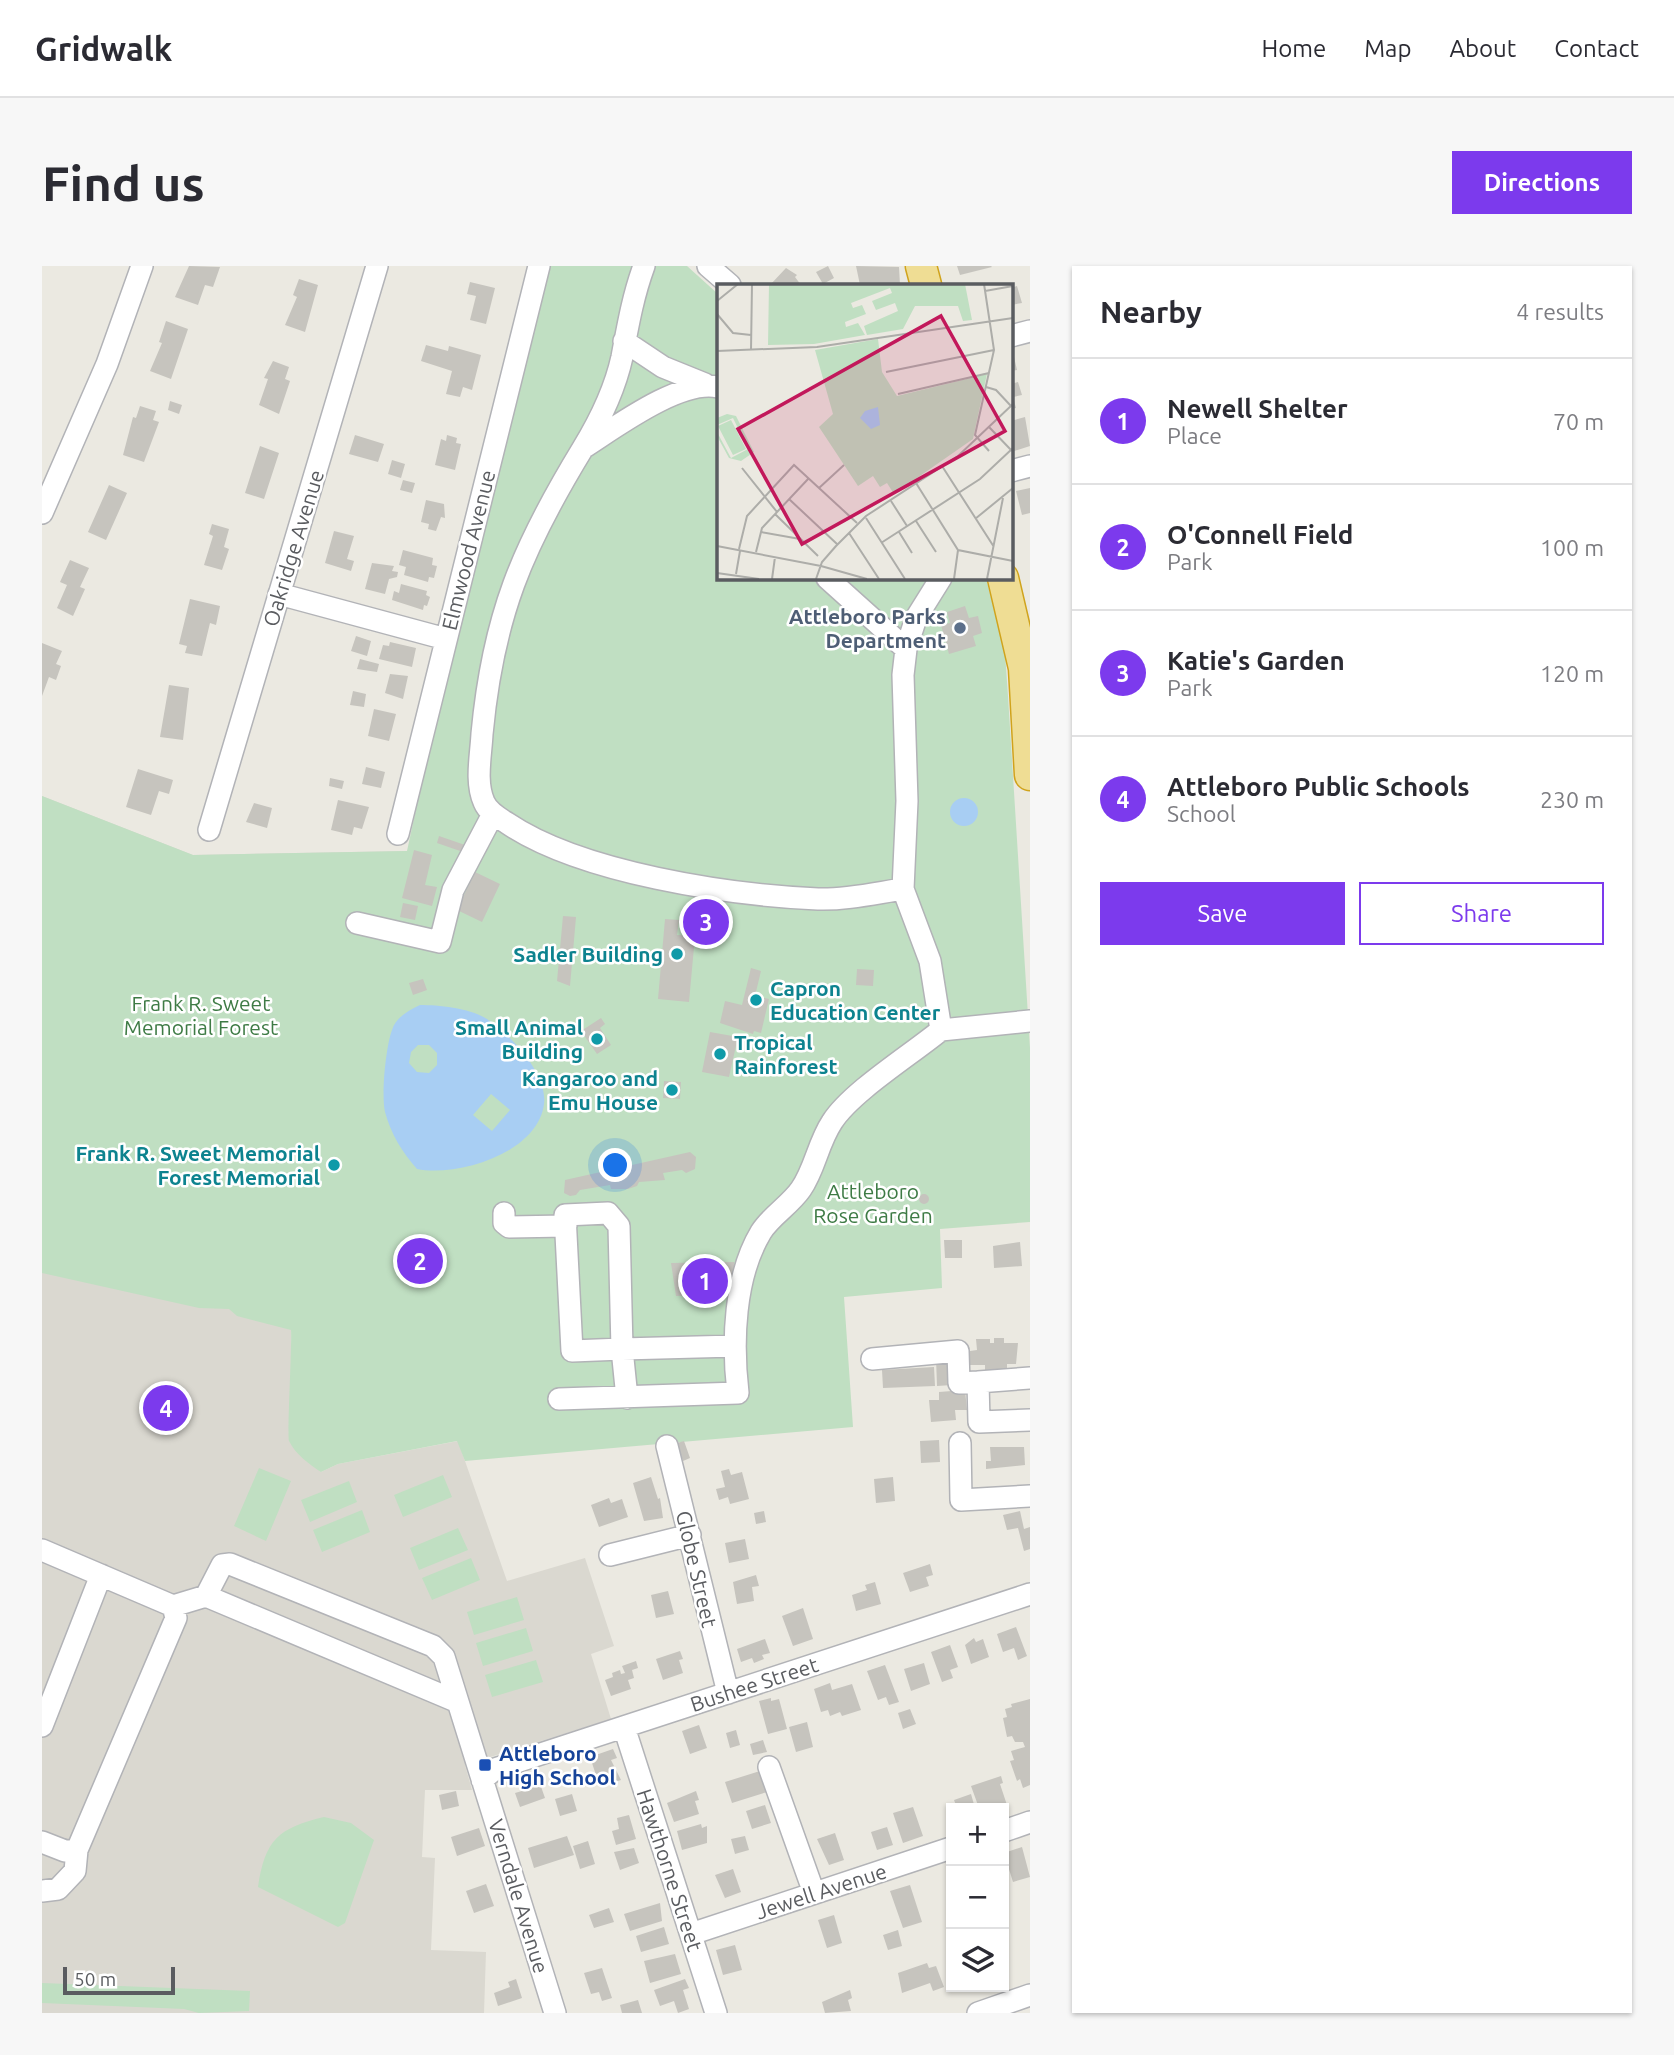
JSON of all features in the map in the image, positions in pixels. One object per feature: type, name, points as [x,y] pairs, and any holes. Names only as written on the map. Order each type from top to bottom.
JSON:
[{"type":"highway","points":[[921,266],[926,284]]},
{"type":"highway","points":[[1003,579],[1024,668],[1030,775]]},
{"type":"street","points":[[42,513],[107,364],[142,266]]},
{"type":"street","name":"Oakridge Avenue","points":[[209,830],[377,266]]},
{"type":"street","name":"Elmwood Avenue","points":[[398,834],[539,266]]},
{"type":"street","points":[[643,266],[631,301],[624,341],[608,400],[519,565],[499,621],[487,677],[479,784],[484,804],[531,839],[625,872],[820,899],[903,889]]},
{"type":"street","points":[[708,266],[729,284]]},
{"type":"street","points":[[1012,335],[1030,331]]},
{"type":"street","points":[[624,341],[663,367],[712,386]]},
{"type":"street","points":[[583,448],[669,397],[712,386]]},
{"type":"street","points":[[1012,471],[1030,466]]},
{"type":"street","points":[[828,579],[906,649]]},
{"type":"street","points":[[940,579],[916,618],[906,649],[904,675],[907,801],[903,889],[930,961],[942,1030]]},
{"type":"street","points":[[279,594],[446,639]]},
{"type":"street","points":[[357,923],[440,942],[453,890],[494,814]]},
{"type":"street","points":[[559,1399],[738,1393],[735,1346],[739,1305],[753,1247],[762,1229],[799,1192],[809,1177],[830,1124],[845,1104],[942,1030],[1030,1021]]},
{"type":"street","points":[[504,1213],[504,1223],[509,1227],[566,1226]]},
{"type":"street","points":[[627,1398],[622,1349],[619,1226],[608,1213],[565,1215],[572,1351],[622,1349],[735,1346]]},
{"type":"street","points":[[872,1359],[958,1351],[959,1383],[1030,1378]]},
{"type":"street","points":[[978,1382],[979,1422],[1030,1420]]},
{"type":"street","points":[[960,1443],[961,1500],[1030,1496]]},
{"type":"street","name":"Globe Street","points":[[667,1446],[728,1693]]},
{"type":"street","points":[[610,1555],[690,1535]]},
{"type":"street","points":[[42,1550],[173,1606],[206,1595],[458,1702]]},
{"type":"street","name":"Verndale Avenue","points":[[206,1595],[222,1565],[230,1563],[433,1646],[444,1657],[555,2013]]},
{"type":"street","points":[[42,1727],[101,1575]]},
{"type":"street","name":"Bushee Street","points":[[482,1780],[495,1769],[1030,1594]]},
{"type":"street","points":[[42,1891],[58,1889],[75,1871],[77,1850],[176,1618],[173,1606]]},
{"type":"street","name":"Hawthorne Street","points":[[624,1727],[716,2013]]},
{"type":"street","points":[[769,1767],[814,1893]]},
{"type":"street","points":[[1009,1829],[1030,1822]]},
{"type":"street","points":[[42,1842],[65,1851],[77,1850]]},
{"type":"street","name":"Jewell Avenue","points":[[691,1934],[946,1850]]},
{"type":"street","points":[[986,2012],[1030,1995]]},
{"type":"shaded area","points":[[42,796],[193,855],[407,851],[291,1330],[292,1376],[321,1472],[338,1464],[458,1441],[507,1581],[585,1558],[614,1646],[591,1654],[611,1719],[465,1765],[472,1790],[425,1790],[422,1857],[435,1858],[431,1950],[486,1952],[484,2013],[42,2013]]},
{"type":"green space","points":[[549,266],[687,266],[717,293],[717,579],[986,579],[1005,653],[1008,696],[1030,1048],[1030,1222],[940,1229],[942,1288],[844,1297],[853,1427],[465,1461],[457,1441],[338,1464],[321,1472],[299,1455],[289,1441],[291,1330],[237,1316],[229,1309],[199,1308],[42,1273],[42,796],[193,855],[407,851],[445,675]]},
{"type":"green space","points":[[259,1468],[291,1481],[266,1541],[234,1526]]},
{"type":"green space","points":[[443,1475],[452,1497],[403,1517],[394,1495]]},
{"type":"green space","points":[[349,1481],[357,1502],[310,1522],[301,1500]]},
{"type":"green space","points":[[362,1510],[370,1532],[322,1552],[313,1530]]},
{"type":"green space","points":[[458,1528],[468,1550],[419,1570],[410,1548]]},
{"type":"green space","points":[[471,1558],[480,1580],[432,1600],[422,1578]]},
{"type":"green space","points":[[517,1597],[524,1620],[474,1635],[467,1612]]},
{"type":"green space","points":[[526,1628],[533,1651],[483,1666],[476,1643]]},
{"type":"green space","points":[[536,1660],[543,1682],[492,1697],[485,1675]]},
{"type":"green space","points":[[324,1817],[351,1823],[374,1840],[345,1923],[338,1927],[258,1887],[265,1858],[276,1838],[295,1826]]},
{"type":"green space","points":[[42,1983],[250,1991],[249,2011],[199,2013],[184,2009],[42,2003]]},
{"type":"water","points":[[964,798],[974,802],[978,812],[974,822],[964,826],[954,822],[950,812],[954,802]]},
{"type":"water","points":[[420,1005],[463,1010],[480,1015],[507,1035],[534,1068],[544,1092],[544,1104],[539,1121],[527,1136],[512,1148],[474,1165],[434,1171],[417,1169],[402,1149],[390,1128],[385,1112],[385,1070],[390,1037],[396,1021]],"holes":[[[418,1045],[429,1045],[437,1053],[437,1065],[429,1073],[417,1072],[409,1063],[411,1052]],[[491,1094],[510,1110],[492,1131],[473,1115]]]},
{"type":"building","points":[[189,266],[220,267],[213,287],[205,285],[198,305],[175,297]]},
{"type":"building","points":[[828,266],[834,278],[823,284],[816,272]]},
{"type":"building","points":[[856,266],[899,267],[900,284],[860,284]]},
{"type":"building","points":[[957,266],[991,266],[992,267],[960,275]]},
{"type":"building","points":[[786,268],[797,275],[795,277],[800,284],[771,284]]},
{"type":"building","points":[[299,279],[318,285],[305,332],[285,325],[297,297],[293,295]]},
{"type":"building","points":[[470,282],[495,288],[486,324],[470,320],[476,296],[467,294]]},
{"type":"building","points":[[1017,286],[1022,303],[1012,305],[1012,288]]},
{"type":"building","points":[[166,321],[188,329],[171,379],[150,371],[162,343],[159,342]]},
{"type":"building","points":[[426,345],[448,351],[449,346],[481,355],[472,390],[463,387],[460,397],[446,394],[452,371],[421,361]]},
{"type":"building","points":[[1012,348],[1017,370],[1012,371]]},
{"type":"building","points":[[273,361],[289,367],[285,379],[290,381],[279,414],[259,405],[268,379],[264,378]]},
{"type":"building","points":[[1018,382],[1022,395],[1013,397],[1016,408],[1012,409],[1012,384]]},
{"type":"building","points":[[170,401],[182,405],[179,414],[168,410]]},
{"type":"building","points":[[140,406],[156,411],[153,420],[159,422],[144,462],[123,455],[133,417],[136,418]]},
{"type":"building","points":[[1025,417],[1030,446],[1012,452],[1012,421]]},
{"type":"building","points":[[355,435],[384,444],[378,462],[349,454]]},
{"type":"building","points":[[447,435],[457,438],[456,443],[461,444],[455,470],[435,465],[441,439],[446,441]]},
{"type":"building","points":[[260,446],[279,453],[264,499],[245,493]]},
{"type":"building","points":[[392,460],[405,464],[401,478],[388,474]]},
{"type":"building","points":[[403,480],[415,483],[412,493],[400,490]]},
{"type":"building","points":[[109,485],[127,493],[106,540],[88,532]]},
{"type":"building","points":[[1030,488],[1030,513],[1022,515],[1016,491]]},
{"type":"building","points":[[426,500],[444,504],[445,518],[441,517],[436,531],[428,529],[429,524],[421,522]]},
{"type":"building","points":[[212,524],[229,529],[224,547],[229,549],[222,570],[204,565],[213,536],[209,534]]},
{"type":"building","points":[[334,531],[354,536],[347,559],[354,561],[351,571],[325,563]]},
{"type":"building","points":[[403,550],[433,558],[432,565],[437,566],[434,578],[429,577],[428,582],[404,575],[406,567],[399,565]]},
{"type":"building","points":[[70,560],[89,568],[80,587],[85,589],[73,616],[57,608],[67,585],[60,582]]},
{"type":"building","points":[[372,563],[394,566],[392,571],[398,572],[397,577],[389,579],[385,594],[365,589]]},
{"type":"building","points":[[401,584],[427,591],[426,595],[430,597],[423,610],[392,600],[394,591],[399,593]]},
{"type":"building","points":[[190,599],[220,606],[216,625],[210,623],[202,656],[185,653],[187,646],[179,644]]},
{"type":"building","points":[[965,606],[969,618],[978,616],[982,633],[973,636],[976,646],[949,654],[941,625],[950,623],[947,612]]},
{"type":"building","points":[[356,636],[371,641],[367,656],[351,651]]},
{"type":"building","points":[[390,642],[416,648],[412,667],[379,659],[383,645],[389,646]]},
{"type":"building","points":[[42,643],[62,651],[56,664],[61,666],[56,680],[49,677],[42,696]]},
{"type":"building","points":[[360,659],[379,664],[377,672],[357,669]]},
{"type":"building","points":[[390,674],[408,676],[403,699],[385,693]]},
{"type":"building","points":[[169,685],[189,688],[183,740],[160,737]]},
{"type":"building","points":[[353,691],[366,694],[364,707],[350,705]]},
{"type":"building","points":[[374,709],[396,714],[389,741],[368,736]]},
{"type":"building","points":[[366,767],[385,772],[381,788],[362,784]]},
{"type":"building","points":[[138,769],[173,780],[169,794],[159,791],[151,815],[126,807]]},
{"type":"building","points":[[330,778],[344,781],[342,789],[329,786]]},
{"type":"building","points":[[338,800],[369,807],[362,829],[354,827],[352,835],[331,830]]},
{"type":"building","points":[[254,803],[272,808],[267,828],[246,822]]},
{"type":"building","points":[[439,836],[465,845],[463,852],[437,843]]},
{"type":"building","points":[[414,850],[432,855],[425,885],[437,887],[432,906],[402,898]]},
{"type":"building","points":[[475,872],[500,884],[482,922],[457,910]]},
{"type":"building","points":[[403,903],[418,906],[415,920],[400,917]]},
{"type":"building","points":[[563,916],[576,917],[570,986],[557,981]]},
{"type":"building","name":"Sadler Building","points":[[665,919],[679,920],[677,935],[695,936],[689,1002],[658,999]]},
{"type":"building","name":"Capron Education Center","points":[[751,968],[761,971],[755,996],[769,999],[761,1033],[754,1031],[753,1034],[720,1023],[725,1001],[742,1005]]},
{"type":"building","points":[[857,969],[874,970],[873,986],[856,985]]},
{"type":"building","points":[[423,979],[427,990],[413,995],[409,983]]},
{"type":"building","name":"Small Animal Building","points":[[601,1018],[605,1024],[600,1028],[611,1045],[597,1054],[581,1031]]},
{"type":"building","name":"Tropical Rainforest","points":[[710,1032],[738,1037],[729,1077],[702,1072]]},
{"type":"building","name":"Kangaroo and Emu House","points":[[664,1081],[681,1082],[680,1099],[663,1098]]},
{"type":"building","points":[[690,1152],[696,1157],[695,1169],[686,1173],[682,1170],[663,1173],[665,1180],[639,1182],[637,1186],[628,1189],[611,1189],[610,1185],[580,1190],[576,1195],[564,1193],[565,1180]]},
{"type":"building","points":[[924,1194],[928,1195],[928,1203],[924,1204],[920,1203],[919,1199],[920,1195]]},
{"type":"building","points":[[944,1240],[962,1240],[962,1258],[945,1258]]},
{"type":"building","points":[[1020,1242],[1022,1266],[994,1268],[993,1246]]},
{"type":"building","points":[[734,1262],[736,1294],[676,1296],[671,1263]]},
{"type":"building","points":[[994,1338],[1004,1338],[1004,1343],[1018,1343],[1016,1364],[1007,1364],[1007,1370],[985,1370],[985,1365],[970,1365],[970,1351],[977,1350],[976,1339],[990,1339],[990,1343],[994,1343]]},
{"type":"building","points":[[936,1358],[950,1358],[952,1385],[937,1386]]},
{"type":"building","points":[[934,1367],[935,1386],[883,1388],[882,1370]]},
{"type":"building","points":[[965,1390],[967,1410],[955,1410],[956,1420],[931,1422],[929,1400],[939,1400],[939,1392]]},
{"type":"building","points":[[939,1440],[940,1462],[921,1463],[920,1441]]},
{"type":"building","points":[[684,1441],[690,1458],[683,1461],[677,1443]]},
{"type":"building","points":[[990,1447],[1024,1447],[1025,1465],[986,1469],[986,1461],[991,1461]]},
{"type":"building","points":[[729,1469],[731,1475],[742,1472],[749,1499],[730,1504],[728,1497],[719,1500],[716,1489],[725,1487],[721,1471]]},
{"type":"building","points":[[651,1477],[658,1499],[660,1498],[663,1518],[644,1521],[633,1483]]},
{"type":"building","points":[[893,1477],[895,1501],[876,1503],[874,1479]]},
{"type":"building","points":[[609,1498],[611,1503],[622,1499],[628,1517],[599,1527],[591,1505]]},
{"type":"building","points":[[764,1511],[766,1522],[756,1524],[754,1513]]},
{"type":"building","points":[[1020,1511],[1024,1529],[1030,1527],[1030,1549],[1024,1551],[1018,1528],[1007,1530],[1003,1515]]},
{"type":"building","points":[[745,1539],[749,1559],[729,1563],[725,1543]]},
{"type":"building","points":[[930,1564],[933,1575],[926,1577],[929,1586],[910,1592],[903,1573]]},
{"type":"building","points":[[756,1575],[759,1586],[752,1587],[754,1601],[737,1604],[733,1582]]},
{"type":"building","points":[[875,1582],[881,1604],[856,1611],[852,1595],[867,1590],[865,1585]]},
{"type":"building","points":[[668,1591],[674,1614],[656,1618],[651,1595]]},
{"type":"building","points":[[803,1608],[813,1639],[793,1646],[782,1616]]},
{"type":"building","points":[[1016,1627],[1027,1656],[1018,1660],[1014,1648],[1003,1652],[997,1634]]},
{"type":"building","points":[[974,1638],[976,1642],[983,1639],[989,1657],[971,1664],[965,1645]]},
{"type":"building","points":[[765,1639],[770,1653],[762,1655],[764,1659],[754,1663],[752,1658],[741,1662],[737,1649]]},
{"type":"building","points":[[950,1645],[958,1667],[950,1670],[953,1678],[942,1682],[931,1652]]},
{"type":"building","points":[[680,1651],[683,1659],[679,1660],[683,1673],[663,1680],[656,1659]]},
{"type":"building","points":[[636,1661],[638,1668],[632,1670],[634,1678],[628,1680],[631,1689],[611,1696],[605,1680],[620,1670],[621,1674],[625,1673],[622,1666]]},
{"type":"building","points":[[924,1663],[930,1684],[911,1691],[904,1669]]},
{"type":"building","points":[[885,1665],[899,1702],[889,1705],[886,1697],[878,1700],[867,1671]]},
{"type":"building","points":[[830,1683],[832,1690],[852,1684],[861,1710],[842,1716],[840,1712],[830,1716],[828,1710],[821,1712],[814,1689]]},
{"type":"building","points":[[771,1698],[771,1701],[779,1699],[787,1729],[768,1734],[759,1701]]},
{"type":"building","points":[[1030,1699],[1030,1785],[1023,1788],[1020,1779],[1017,1781],[1010,1761],[1014,1760],[1011,1751],[1025,1747],[1023,1742],[1015,1742],[1012,1736],[1007,1737],[1003,1718],[1007,1717],[1005,1709],[1012,1707],[1011,1704]]},
{"type":"building","points":[[910,1709],[916,1724],[903,1729],[898,1713]]},
{"type":"building","points":[[807,1722],[813,1747],[796,1752],[789,1727]]},
{"type":"building","points":[[699,1725],[707,1748],[690,1754],[682,1731]]},
{"type":"building","points":[[736,1730],[740,1745],[730,1748],[726,1733]]},
{"type":"building","points":[[763,1740],[767,1752],[753,1755],[750,1744]]},
{"type":"building","points":[[613,1749],[617,1758],[611,1760],[621,1780],[600,1787],[590,1757]]},
{"type":"building","points":[[760,1771],[767,1792],[732,1803],[725,1782]]},
{"type":"building","points":[[1001,1776],[1003,1783],[1000,1784],[1006,1803],[977,1803],[971,1786]]},
{"type":"building","points":[[539,1781],[545,1798],[520,1807],[515,1793],[522,1791],[520,1787]]},
{"type":"building","points":[[456,1791],[459,1806],[442,1810],[439,1795]]},
{"type":"building","points":[[696,1791],[699,1800],[695,1801],[699,1814],[674,1822],[667,1803]]},
{"type":"building","points":[[572,1794],[577,1811],[560,1816],[555,1799]]},
{"type":"building","points":[[971,1794],[974,1803],[955,1803],[954,1800]]},
{"type":"building","points":[[765,1805],[771,1823],[752,1829],[746,1811]]},
{"type":"building","points":[[913,1807],[923,1836],[903,1843],[893,1813]]},
{"type":"building","points":[[629,1815],[636,1839],[616,1845],[612,1831],[619,1829],[617,1818]]},
{"type":"building","points":[[701,1824],[702,1828],[707,1826],[707,1843],[682,1850],[677,1831]]},
{"type":"building","points":[[887,1827],[893,1845],[877,1850],[871,1832]]},
{"type":"building","points":[[479,1828],[485,1846],[457,1856],[451,1837]]},
{"type":"building","points":[[835,1833],[844,1860],[829,1865],[817,1839]]},
{"type":"building","points":[[567,1836],[574,1855],[534,1868],[528,1848]]},
{"type":"building","points":[[745,1836],[749,1850],[735,1854],[731,1839]]},
{"type":"building","points":[[588,1841],[595,1864],[580,1869],[573,1846]]},
{"type":"building","points":[[1022,1847],[1030,1877],[1013,1882],[1009,1869],[1009,1851]]},
{"type":"building","points":[[634,1848],[639,1863],[620,1870],[614,1852]]},
{"type":"building","points":[[733,1869],[741,1892],[725,1898],[715,1875]]},
{"type":"building","points":[[486,1884],[494,1906],[474,1913],[466,1891]]},
{"type":"building","points":[[910,1885],[922,1922],[903,1928],[890,1891]]},
{"type":"building","points":[[660,1903],[662,1921],[630,1931],[624,1914]]},
{"type":"building","points":[[609,1908],[614,1922],[594,1928],[589,1915]]},
{"type":"building","points":[[834,1915],[842,1943],[827,1948],[818,1920]]},
{"type":"building","points":[[664,1927],[669,1944],[641,1952],[636,1936]]},
{"type":"building","points":[[898,1930],[902,1946],[888,1950],[883,1935]]},
{"type":"building","points":[[735,1945],[742,1970],[723,1975],[716,1950]]},
{"type":"building","points":[[675,1954],[681,1974],[650,1983],[644,1961]]},
{"type":"building","points":[[927,1963],[929,1968],[936,1966],[944,1987],[933,1991],[930,1983],[902,1993],[898,1973]]},
{"type":"building","points":[[602,1968],[612,1998],[602,2001],[599,1992],[591,1994],[584,1973]]},
{"type":"building","points":[[516,1979],[522,1998],[498,2006],[494,1993],[510,1987],[508,1982]]},
{"type":"building","points":[[685,1979],[689,1988],[683,1990],[689,2009],[678,2013],[674,2001],[660,2006],[654,1990]]},
{"type":"building","points":[[850,1990],[852,1998],[848,2000],[851,2011],[825,2013],[822,2002]]},
{"type":"building","points":[[638,2000],[642,2013],[622,2013],[620,2005]]},
{"type":"place","name":"Attleboro Parks Department","points":[[960,628]]},
{"type":"place","name":"Katie's Garden","points":[[706,922]]},
{"type":"place","name":"Sadler Building","points":[[677,954]]},
{"type":"place","name":"Capron Education Center","points":[[756,1000]]},
{"type":"place","name":"Small Animal Building","points":[[597,1039]]},
{"type":"place","name":"Tropical Rainforest","points":[[720,1054]]},
{"type":"place","name":"Kangaroo and Emu House","points":[[672,1090]]},
{"type":"place","name":"Frank R. Sweet Memorial Forest Memorial","points":[[334,1165]]},
{"type":"place","name":"O'Connell Field","points":[[420,1261]]},
{"type":"place","name":"Newell Shelter","points":[[705,1281]]},
{"type":"place","name":"Attleboro Public Schools","points":[[166,1408]]},
{"type":"place","name":"Attleboro High School","points":[[485,1765]]},
{"type":"park label","name":"Frank R. Sweet Memorial Forest","points":[[201,1015]]},
{"type":"park label","name":"Attleboro Rose Garden","points":[[873,1203]]}]
